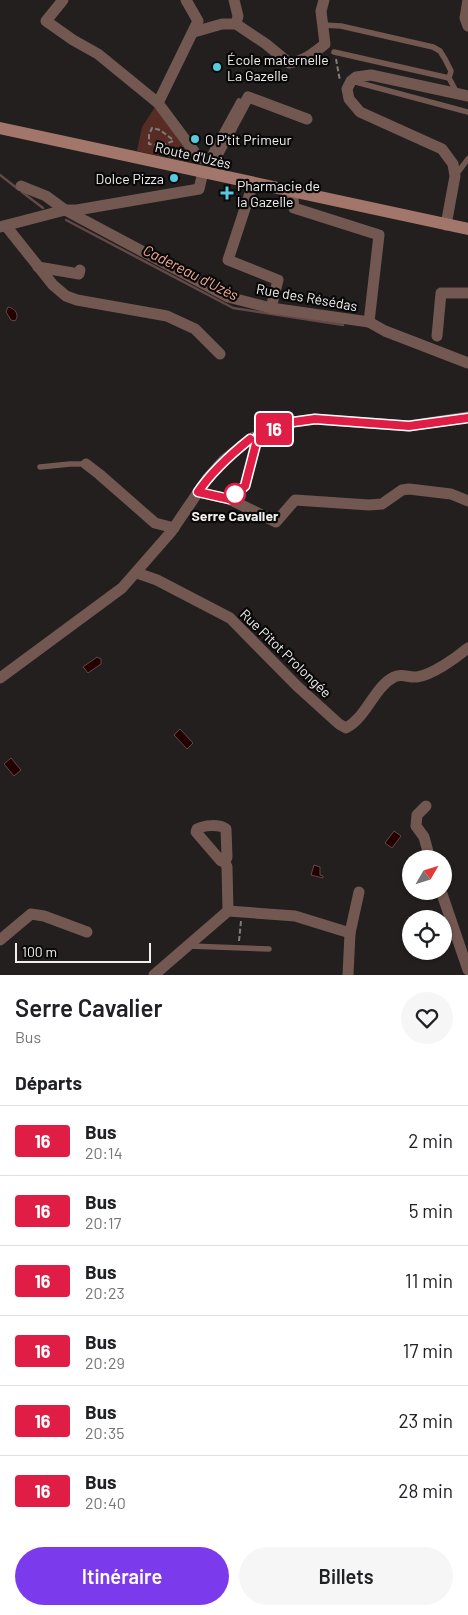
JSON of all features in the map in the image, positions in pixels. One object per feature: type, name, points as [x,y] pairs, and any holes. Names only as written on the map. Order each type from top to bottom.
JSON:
[{"type":"main road","name":"Route d'Uzès","points":[[0,128],[203,167],[253,184],[468,229]]},
{"type":"street","points":[[63,0],[46,21],[73,40],[98,54],[158,102],[203,167],[200,189],[77,210],[65,210],[3,226],[53,285],[66,296],[167,316],[195,329],[220,354]]},
{"type":"street","points":[[158,102],[174,66],[194,32],[198,21],[186,0]]},
{"type":"street","points":[[234,0],[238,16],[236,24]]},
{"type":"street","points":[[194,32],[222,24],[236,24],[266,44],[289,63],[298,62],[325,44],[321,11],[324,0]]},
{"type":"street","points":[[468,0],[465,18],[468,26]]},
{"type":"street","points":[[446,225],[455,176],[453,164],[442,149],[360,112],[348,99],[347,88],[356,77],[371,75],[462,94]]},
{"type":"street","points":[[203,167],[215,159],[248,97],[307,119]]},
{"type":"street","points":[[253,184],[228,260],[278,280],[271,308]]},
{"type":"street","name":"Rue des Résédas","points":[[21,186],[46,196],[65,210],[228,297],[271,308],[369,322],[385,331],[468,364]]},
{"type":"street","points":[[292,191],[294,208],[379,235],[369,322]]},
{"type":"street","points":[[38,267],[79,274],[80,270]]},
{"type":"street","points":[[437,336],[441,293],[468,293]]},
{"type":"street","points":[[0,678],[122,588],[137,573],[174,528],[207,479],[224,460],[250,439],[286,423],[315,419],[409,426],[468,418]]},
{"type":"street","points":[[86,464],[155,523],[174,528]]},
{"type":"street","points":[[198,492],[229,499],[276,522],[295,500],[382,504],[402,490],[409,489],[451,494],[468,501]]},
{"type":"street","name":"Rue Pitot Prolongée","points":[[137,573],[157,580],[230,618],[296,686],[346,728],[356,723],[385,683],[394,677],[404,674],[415,678],[427,674],[459,656],[468,648]]},
{"type":"street","points":[[426,806],[417,814],[416,826],[424,837],[428,850]]},
{"type":"street","points":[[154,975],[228,910],[227,867],[225,862]]},
{"type":"street","points":[[348,975],[350,933],[359,892]]},
{"type":"street","points":[[444,900],[468,970]]},
{"type":"street","points":[[228,910],[294,916],[350,933]]},
{"type":"street","points":[[0,940],[31,914],[44,916],[87,932]]},
{"type":"lane","points":[[323,25],[341,26],[433,47],[440,51],[445,59],[450,71],[449,78]]},
{"type":"lane","points":[[334,52],[449,78],[462,94]]},
{"type":"lane","points":[[351,81],[468,112]]},
{"type":"lane","points":[[203,167],[239,102]]},
{"type":"lane","points":[[455,176],[468,159]]},
{"type":"lane","points":[[229,499],[245,486],[258,436]]},
{"type":"lane","points":[[40,467],[86,464]]},
{"type":"lane","points":[[189,946],[269,949]]},
{"type":"path","points":[[334,52],[342,95],[348,94]]},
{"type":"path","points":[[152,128],[160,130],[174,141],[161,146],[150,144],[149,135],[152,128]]},
{"type":"path","points":[[239,948],[242,912]]},
{"type":"shaded area","points":[[155,107],[193,154],[187,162],[168,157],[169,153],[163,151],[161,156],[137,151],[142,127]]},
{"type":"shaded area","points":[[8,307],[16,312],[15,321],[11,320],[6,312]]},
{"type":"shaded area","points":[[97,657],[101,659],[101,664],[88,673],[83,667]]},
{"type":"shaded area","points":[[180,729],[193,743],[187,749],[174,735]]},
{"type":"shaded area","points":[[11,758],[21,770],[14,776],[4,764]]},
{"type":"shaded area","points":[[394,831],[401,836],[392,848],[385,843]]},
{"type":"shaded area","points":[[314,865],[320,867],[320,875],[323,878],[311,875]]},
{"type":"waterway","name":"Cadereau d'Uzès","points":[[0,175],[18,189]]},
{"type":"waterway","name":"Cadereau d'Uzès","points":[[22,192],[43,208]]},
{"type":"waterway","name":"Cadereau d'Uzès","points":[[66,220],[233,308],[343,325]]},
{"type":"bus line","name":"16","points":[[250,439],[224,460],[198,492],[229,499],[245,486],[258,436],[286,423],[315,419],[409,426],[468,418]]},
{"type":"place","name":"École maternelle La Gazelle","points":[[217,67]]},
{"type":"place","name":"O P'tit Primeur","points":[[195,139]]},
{"type":"place","name":"Dolce Pizza","points":[[174,178]]},
{"type":"place","name":"Pharmacie de la Gazelle","points":[[227,193]]},
{"type":"place","name":"Serre Cavalier","points":[[235,494]]}]
